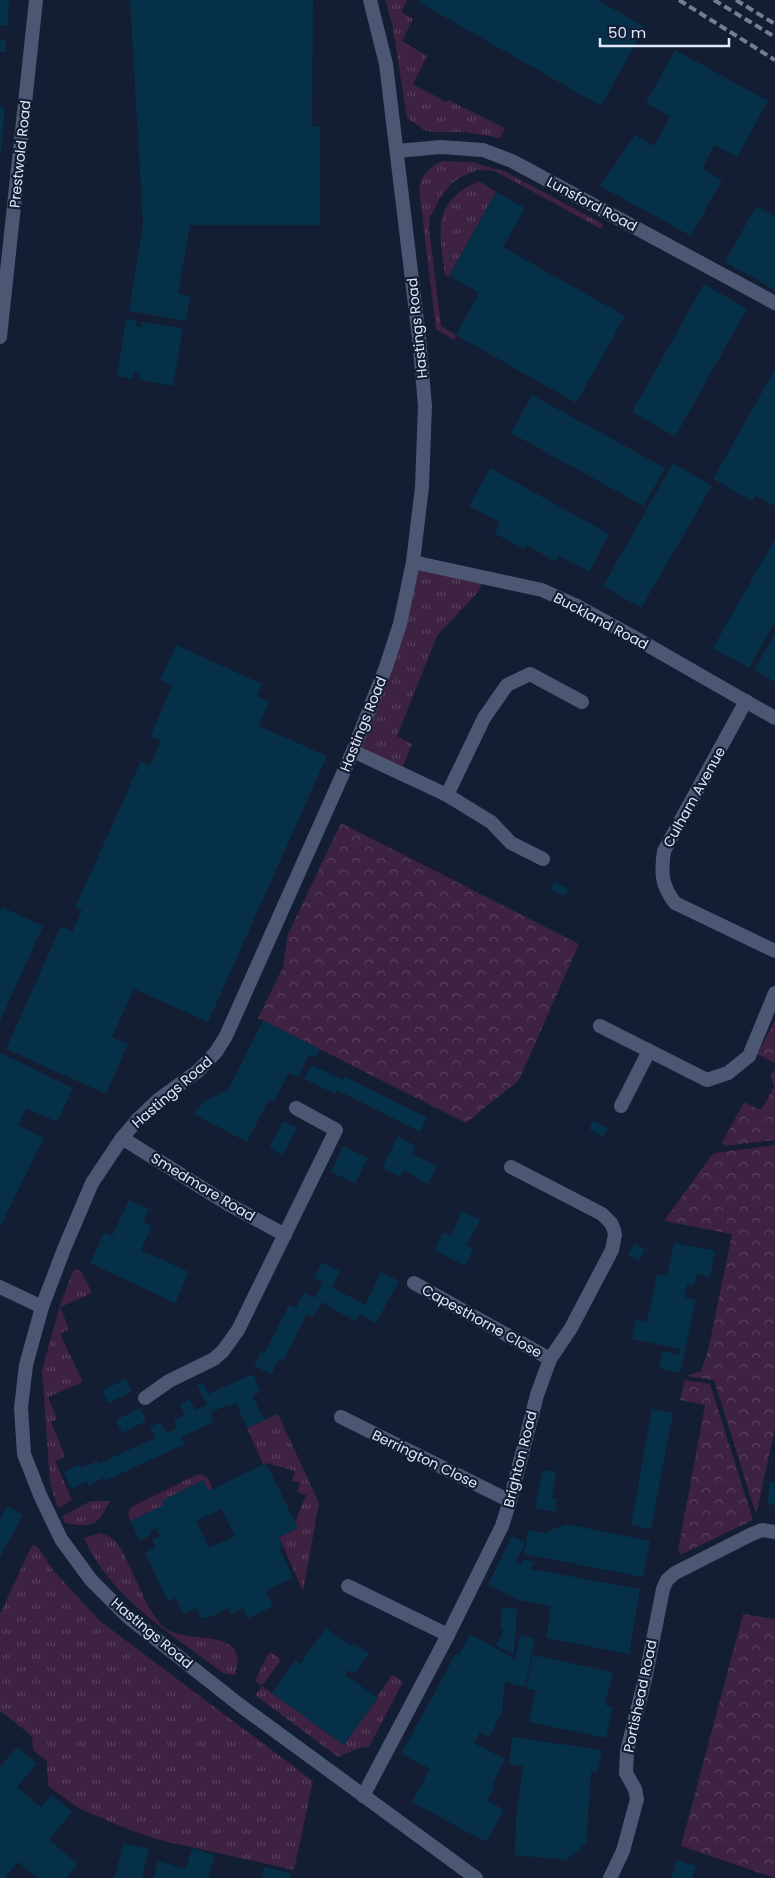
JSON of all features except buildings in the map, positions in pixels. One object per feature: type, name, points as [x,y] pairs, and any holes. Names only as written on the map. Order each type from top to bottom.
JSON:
[{"type":"street","name":"Prestwold Road","points":[[0,337],[2,304],[36,0]]},
{"type":"street","name":"Hastings Road","points":[[370,0],[386,64],[419,338],[425,406],[422,487],[413,562],[400,624],[386,667],[353,750],[221,1044],[198,1071],[158,1100],[138,1118],[122,1138],[92,1183],[42,1307],[26,1365],[20,1408],[24,1454],[40,1495],[62,1539],[91,1580],[128,1617],[241,1706],[476,1878]]},
{"type":"street","name":"Lunsford Road","points":[[397,151],[441,147],[483,150],[512,161],[775,303]]},
{"type":"street","name":"Buckland Road","points":[[413,562],[542,590],[622,630],[775,718]]},
{"type":"street","points":[[448,795],[484,718],[507,685],[530,674],[582,702]]},
{"type":"street","name":"Culham Avenue","points":[[746,701],[664,851],[661,871],[666,892],[675,903],[775,951]]},
{"type":"street","points":[[353,750],[448,795],[491,822],[511,843],[543,859]]},
{"type":"street","points":[[600,1026],[707,1080],[728,1072],[749,1056],[775,993]]},
{"type":"street","points":[[621,1106],[649,1051]]},
{"type":"street","points":[[145,1398],[169,1381],[214,1359],[223,1351],[238,1330],[336,1130],[296,1108]]},
{"type":"street","name":"Smedmore Road","points":[[122,1138],[228,1204],[285,1235]]},
{"type":"street","name":"Brighton Road","points":[[363,1796],[502,1526],[537,1395],[550,1359],[571,1328],[612,1250],[614,1230],[611,1223],[602,1214],[512,1167]]},
{"type":"street","name":"Capesthorne Close","points":[[414,1283],[550,1359]]},
{"type":"street","points":[[0,1287],[42,1307]]},
{"type":"street","name":"Berrington Close","points":[[341,1416],[510,1501]]},
{"type":"street","name":"Portishead Road","points":[[610,1878],[623,1851],[637,1799],[635,1789],[626,1773],[627,1750],[646,1675],[663,1589],[667,1580],[675,1573],[750,1534],[762,1530],[775,1532]]},
{"type":"street","points":[[348,1586],[448,1634]]},
{"type":"green space","points":[[385,0],[407,0],[401,12],[413,19],[402,41],[427,56],[413,84],[446,102],[448,100],[505,128],[500,138],[465,132],[433,132],[424,130],[407,118],[392,23]]},
{"type":"green space","points":[[443,161],[472,162],[506,172],[603,224],[601,229],[495,171],[478,170],[461,177],[451,184],[441,196],[430,217],[429,229],[441,326],[456,335],[454,340],[436,329],[419,190],[426,172],[434,165]]},
{"type":"green space","points":[[479,181],[496,192],[449,276],[445,276],[441,232],[445,209],[452,199]]},
{"type":"green space","points":[[413,562],[485,577],[478,592],[437,636],[397,736],[412,744],[402,769],[353,751]]},
{"type":"green space","points":[[341,823],[579,944],[519,1080],[466,1123],[258,1018],[283,967],[288,934]]},
{"type":"green space","points":[[775,1021],[775,1063],[757,1054]]},
{"type":"green space","points":[[775,1069],[775,1140],[725,1146],[722,1143],[744,1102],[761,1110],[774,1087],[771,1076]]},
{"type":"green space","points":[[775,1145],[775,1428],[757,1511],[755,1511],[714,1380],[686,1376],[701,1371],[708,1351],[732,1234],[664,1221],[715,1153]]},
{"type":"green space","points":[[74,1269],[81,1271],[92,1293],[60,1307],[69,1329],[60,1334],[83,1382],[48,1397],[57,1419],[51,1422],[65,1456],[55,1461],[72,1500],[58,1508],[50,1484],[42,1370],[60,1305]]},
{"type":"green space","points":[[685,1380],[710,1384],[753,1520],[680,1555],[678,1550],[705,1405],[680,1400]]},
{"type":"green space","points":[[278,1414],[319,1503],[303,1591],[279,1537],[297,1528],[295,1522],[306,1495],[297,1492],[300,1483],[292,1481],[295,1471],[266,1463],[263,1464],[247,1428]]},
{"type":"green space","points":[[202,1474],[208,1478],[213,1490],[209,1491],[203,1480],[162,1501],[164,1505],[130,1521],[128,1513],[131,1507],[196,1475]]},
{"type":"green space","points":[[91,1501],[110,1501],[98,1520],[89,1525],[65,1523],[62,1516]]},
{"type":"green space","points":[[101,1533],[112,1538],[120,1547],[148,1605],[163,1627],[177,1634],[227,1643],[234,1649],[238,1660],[235,1675],[223,1673],[144,1614],[126,1597],[95,1559],[84,1538]]},
{"type":"green space","points":[[34,1545],[38,1547],[52,1569],[100,1621],[313,1781],[294,1870],[160,1840],[130,1830],[80,1809],[48,1786],[47,1761],[33,1750],[32,1736],[0,1711],[0,1614],[31,1547]]},
{"type":"green space","points":[[743,1614],[775,1619],[775,1878],[681,1846]]},
{"type":"green space","points":[[271,1652],[281,1660],[262,1686],[255,1681],[267,1656]]},
{"type":"green space","points":[[392,1675],[403,1682],[369,1747],[359,1748],[338,1757],[255,1695],[262,1686],[344,1745]]},
{"type":"railway","points":[[679,0],[775,60]]},
{"type":"railway","points":[[714,0],[775,37]]},
{"type":"railway","points":[[736,0],[775,24]]}]
